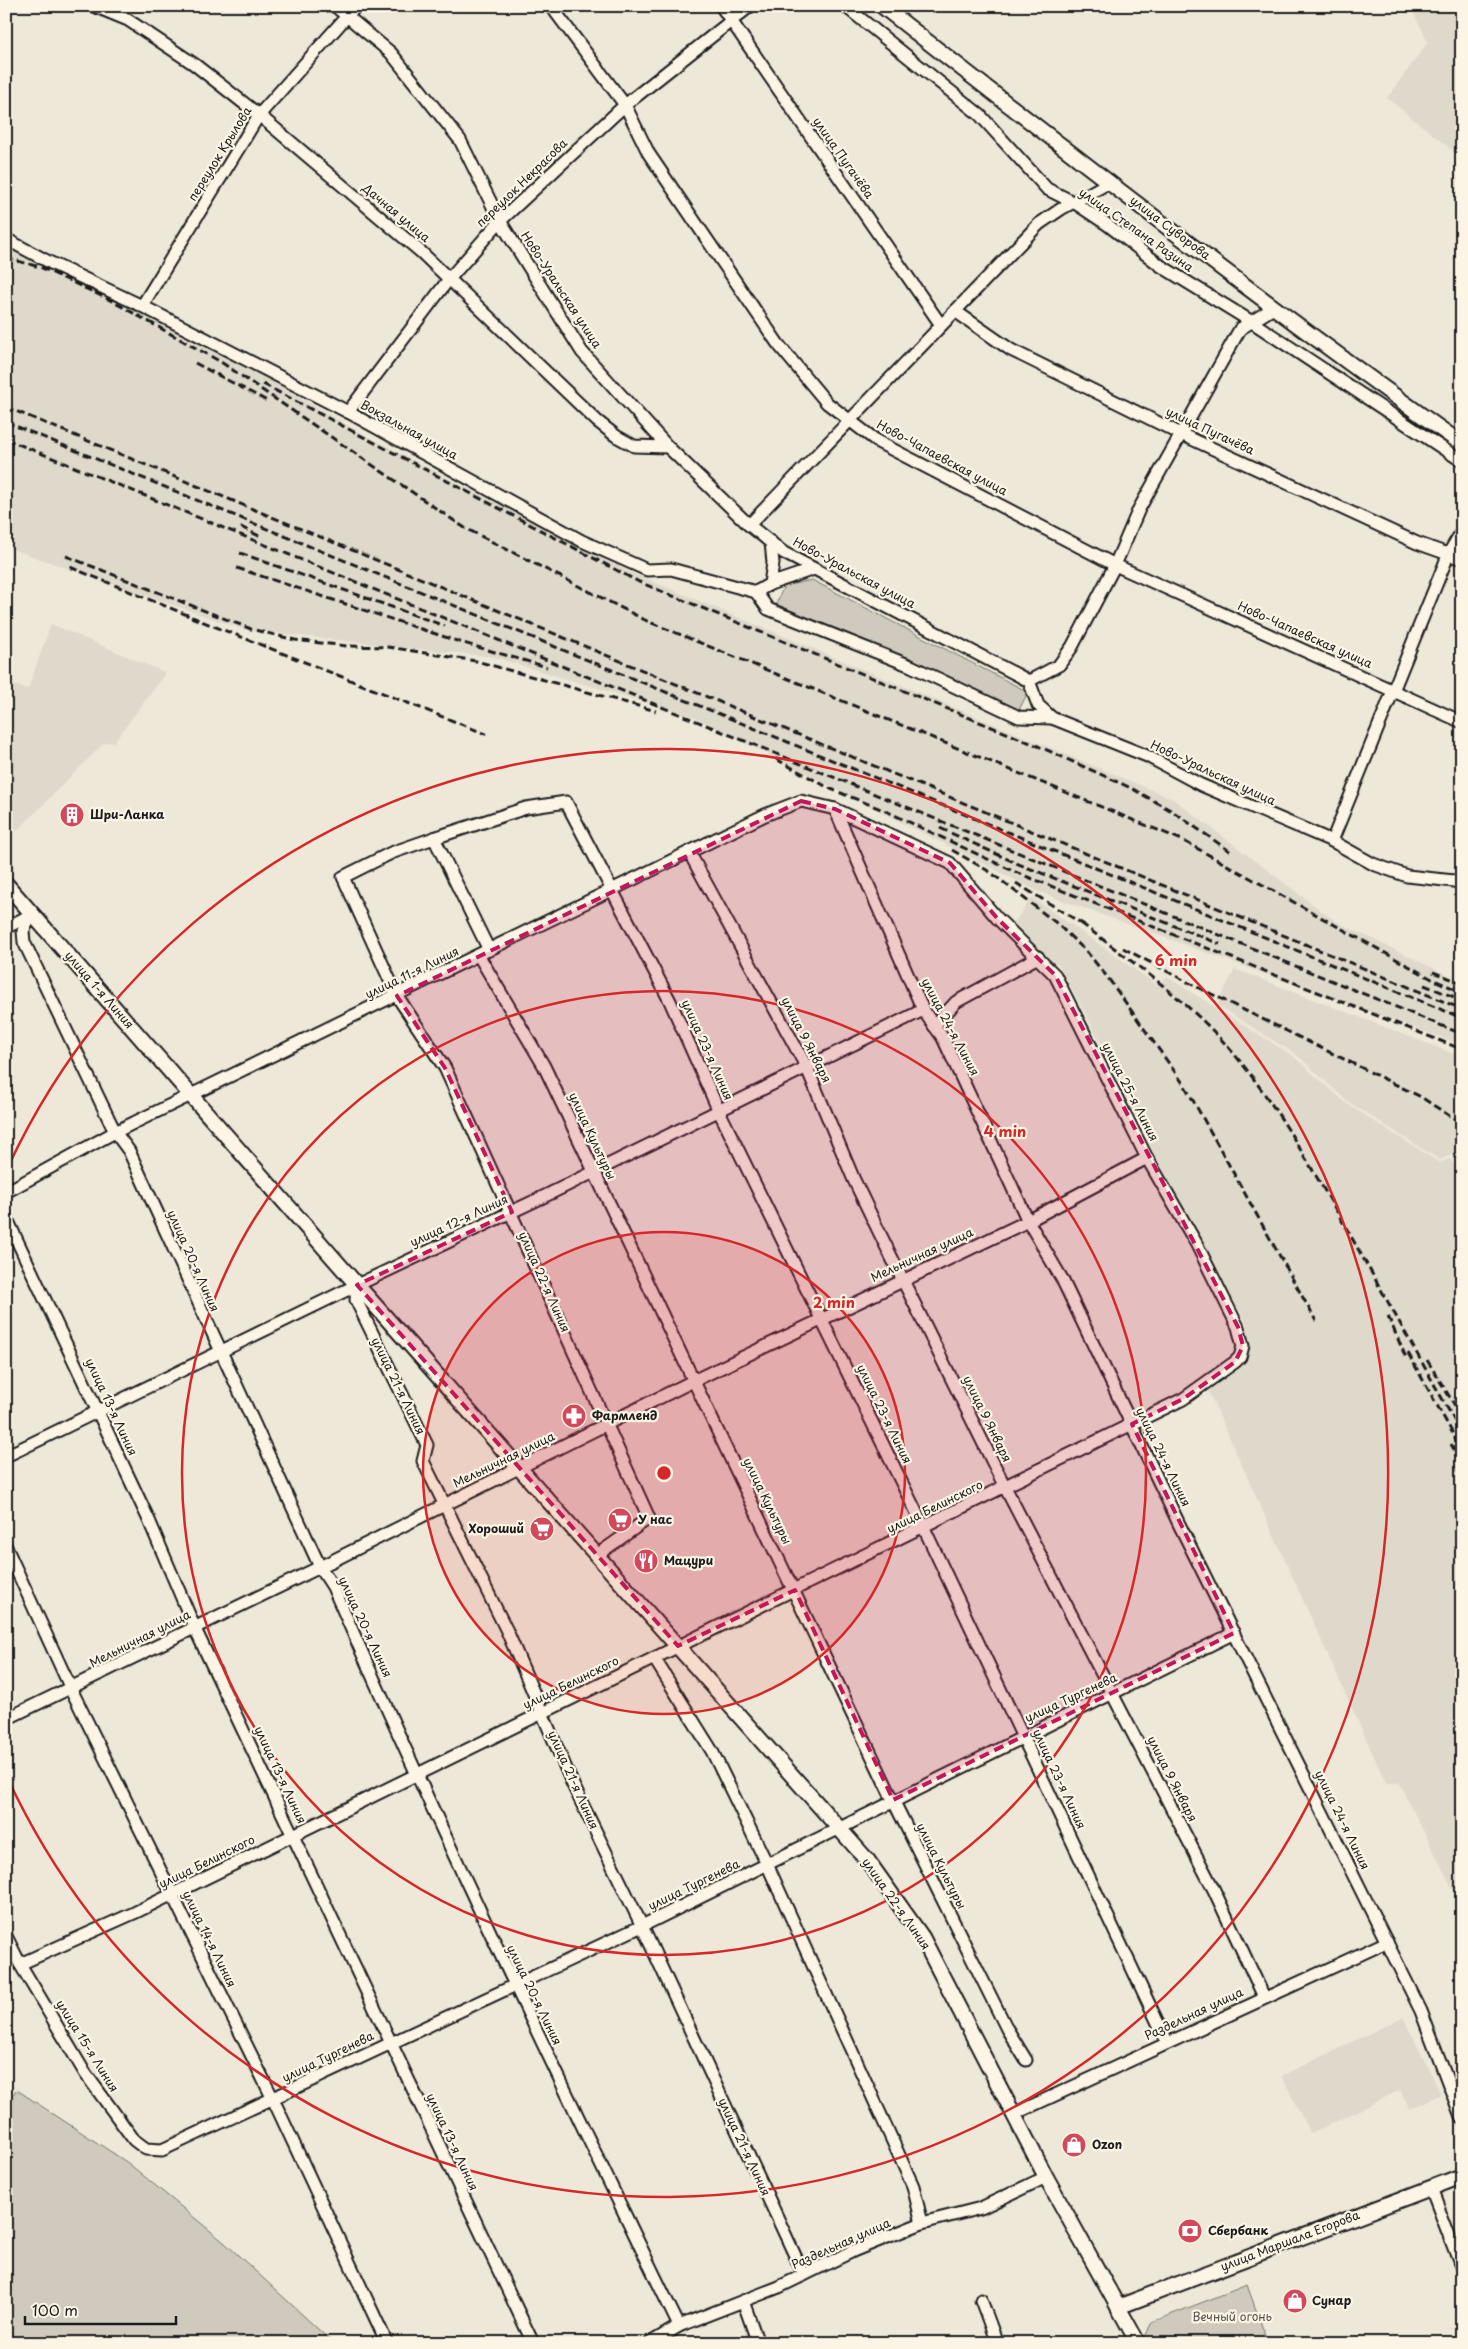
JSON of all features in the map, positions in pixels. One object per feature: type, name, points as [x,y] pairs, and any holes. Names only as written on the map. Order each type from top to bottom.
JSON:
[{"type":"main road","name":"улица Суворова","points":[[882,6],[1275,307],[1462,444]]},
{"type":"main road","name":"улица 1-я Линия","points":[[6,884],[192,1096]]},
{"type":"main road","name":"улица 21-я Линия","points":[[192,1096],[520,1468]]},
{"type":"main road","name":"улица 22-я Линия","points":[[520,1468],[868,1861],[922,1937],[1046,2177],[1138,2343]]},
{"type":"main road","name":"улица Маршала Егорова","points":[[1118,2307],[1462,2176]]},
{"type":"street","name":"Дачная улица","points":[[94,6],[128,20],[194,64],[259,115],[421,252],[596,421],[616,436],[634,446],[668,447]]},
{"type":"street","name":"Ново-Уральская улица","points":[[336,6],[392,53],[460,140],[500,221],[582,352],[668,447],[749,525],[784,553],[1030,681],[1038,705],[1052,718],[1147,756],[1201,785],[1332,841],[1373,864],[1407,876],[1454,881],[1462,884]]},
{"type":"street","name":"переулок Крылова","points":[[142,306],[259,115],[356,6]]},
{"type":"street","name":"Ново-Чапаевская улица","points":[[551,6],[625,105],[649,154],[778,344],[827,403],[878,442],[1116,564],[1462,722]]},
{"type":"street","name":"улица Пугачёва","points":[[722,6],[942,325]]},
{"type":"street","name":"переулок Некрасова","points":[[348,412],[449,279],[500,221],[625,105],[731,19],[750,6]]},
{"type":"street","name":"улица Степана Разина","points":[[845,6],[980,115],[1047,189],[1075,203],[1108,224],[1161,266],[1252,322],[1462,462]]},
{"type":"street","points":[[749,525],[1039,224],[1061,209],[1075,203],[1110,182]]},
{"type":"street","name":"Вокзальная улица","points":[[6,238],[51,263],[142,306],[348,412],[582,541],[647,570],[671,569],[756,592]]},
{"type":"street","points":[[1030,681],[1059,665],[1072,646],[1116,564],[1139,509],[1240,329],[1275,307]]},
{"type":"street","name":"улица Пугачёва","points":[[955,311],[1011,350],[1182,434],[1417,542],[1462,559]]},
{"type":"street","points":[[1332,841],[1449,553],[1462,531]]},
{"type":"street","points":[[770,584],[773,564],[771,542]]},
{"type":"street","points":[[814,568],[770,584],[756,592],[768,609],[911,666],[1018,717],[1052,718]]},
{"type":"street","name":"улица 11-я Линия","points":[[6,1192],[115,1132],[765,815],[801,801],[835,809]]},
{"type":"street","name":"улица 23-я Линия","points":[[434,838],[526,808],[566,802],[670,1001],[718,1109],[1024,1735],[1167,2042]]},
{"type":"street","name":"улица 25-я Линия","points":[[835,809],[950,863],[997,918],[1038,956],[1055,975],[1147,1158],[1196,1243],[1238,1327],[1243,1346],[1240,1356],[1234,1362],[1183,1398],[1132,1424]]},
{"type":"street","name":"улица 24-я Линия","points":[[835,809],[922,1010],[942,1038],[1028,1221],[1062,1278],[1234,1633],[1421,2011],[1462,2119]]},
{"type":"street","points":[[434,838],[489,950]]},
{"type":"street","name":"улица 22-я Линия","points":[[434,838],[391,853],[343,877],[397,996],[445,1068],[608,1423],[649,1518],[597,1555]]},
{"type":"street","name":"улица 9 Января","points":[[689,852],[807,1068],[854,1180],[902,1279],[1005,1487],[1214,1890],[1264,1996]]},
{"type":"street","points":[[6,928],[32,914]]},
{"type":"street","name":"улица 20-я Линия","points":[[32,914],[24,931],[24,942],[115,1132],[128,1151],[219,1353],[320,1567],[333,1587],[514,1986],[679,2326]]},
{"type":"street","name":"улица Культуры","points":[[479,956],[544,1066],[693,1381],[795,1590],[893,1800],[1008,2029],[1026,2060]]},
{"type":"street","points":[[934,1026],[956,1002],[1038,956]]},
{"type":"street","name":"улица 12-я Линия","points":[[6,1456],[98,1413],[357,1285],[512,1212],[922,1010]]},
{"type":"street","name":"Мельничная улица","points":[[6,1719],[71,1689],[194,1626],[320,1567],[902,1279],[1028,1221],[1147,1158]]},
{"type":"street","name":"улица 13-я Линия","points":[[6,1218],[148,1518],[194,1626],[533,2343]]},
{"type":"street","name":"улица 21-я Линия","points":[[357,1285],[356,1300],[427,1445],[423,1460],[507,1631],[573,1784],[642,1926],[804,2275]]},
{"type":"street","name":"улица Белинского","points":[[20,1964],[294,1835],[542,1712],[924,1528],[1132,1424]]},
{"type":"street","name":"улица 14-я Линия","points":[[6,1547],[71,1689],[272,2100],[386,2343]]},
{"type":"street","name":"улица Тургенева","points":[[162,2150],[642,1926],[1024,1735],[1234,1633]]},
{"type":"street","points":[[654,1658],[712,1751],[767,1864],[913,2186],[922,2223]]},
{"type":"street","name":"улица 15-я Линия","points":[[6,1936],[20,1964],[85,2073],[134,2140],[146,2149],[162,2150]]},
{"type":"street","name":"Раздельная улица","points":[[1014,2114],[1264,1996],[1386,1942]]},
{"type":"street","name":"Раздельная улица","points":[[650,2343],[679,2326],[804,2275],[853,2251],[922,2223],[981,2208],[1046,2177]]},
{"type":"street","points":[[1431,2188],[1462,2269]]},
{"type":"street","points":[[981,2300],[997,2343]]},
{"type":"street","points":[[743,2301],[758,2343]]},
{"type":"highlighted area","points":[[801,801],[835,809],[950,863],[997,918],[1055,975],[1238,1327],[1243,1346],[1235,1362],[1183,1399],[1132,1424],[1234,1633],[893,1800],[795,1590],[678,1646],[357,1285],[512,1212],[445,1068],[397,996]]},
{"type":"shaded area","points":[[1410,6],[1462,6],[1462,158],[1387,98],[1428,42]]},
{"type":"shaded area","points":[[6,247],[178,326],[359,432],[623,569],[1173,799],[1335,921],[1462,982],[1462,1045],[1039,892],[694,717],[493,657],[245,630],[6,547]]},
{"type":"shaded area","points":[[51,624],[166,673],[114,742],[104,743],[17,831],[6,819],[6,683],[28,689]]},
{"type":"shaded area","points":[[1032,897],[1157,985],[1167,977],[1293,1056],[1347,1104],[1440,1163],[1450,1159],[1462,1175],[1462,1907],[1399,1783],[1386,1783],[1207,1388],[1228,1367],[1245,1362],[1247,1325],[1154,1154],[1121,1080],[1060,967],[1012,926]]},
{"type":"shaded area","points":[[1235,969],[1462,1057],[1462,1169],[1451,1155],[1440,1160],[1347,1101],[1297,1055],[1217,1005]]},
{"type":"shaded area","points":[[1403,2017],[1441,2094],[1410,2109],[1400,2090],[1310,2134],[1282,2076]]},
{"type":"green space","points":[[812,580],[1028,692],[1018,712],[888,650],[776,604],[784,586]]},
{"type":"green space","points":[[17,2090],[128,2163],[225,2243],[333,2343],[6,2343],[6,2101]]},
{"type":"green space","name":"Вечный огонь","points":[[1247,2285],[1268,2343],[1150,2343],[1145,2337],[1152,2322]]},
{"type":"railway","points":[[6,258],[40,267],[110,300],[221,362],[465,528],[647,621],[1182,840],[1432,979],[1462,992]]},
{"type":"railway","points":[[195,363],[269,402]]},
{"type":"railway","points":[[263,384],[639,582],[1038,746],[1131,788],[1172,811],[1231,852]]},
{"type":"railway","points":[[6,407],[1462,1009]]},
{"type":"railway","points":[[6,422],[1462,1018]]},
{"type":"railway","points":[[6,439],[1462,1034]]},
{"type":"railway","points":[[241,527],[259,536]]},
{"type":"railway","points":[[240,553],[445,626]]},
{"type":"railway","points":[[66,556],[251,629],[295,640],[347,646],[388,647],[476,661],[656,711]]},
{"type":"railway","points":[[70,567],[197,619]]},
{"type":"railway","points":[[237,568],[460,642],[547,667]]},
{"type":"railway","points":[[191,617],[486,734]]},
{"type":"railway","points":[[776,759],[831,789],[888,812],[1013,871],[1461,1049]]},
{"type":"railway","points":[[940,828],[1016,863],[1220,944]]},
{"type":"railway","points":[[952,850],[990,872],[1055,922],[1086,951],[1108,978],[1185,1086],[1316,1321]]},
{"type":"railway","points":[[1016,883],[1086,926]]},
{"type":"railway","points":[[1081,923],[1158,981],[1194,1012],[1244,1066],[1286,1126],[1336,1210],[1462,1434]]},
{"type":"railway","points":[[1123,948],[1195,986],[1421,1097],[1462,1124]]},
{"type":"railway","points":[[1433,972],[1462,983]]},
{"type":"railway","points":[[1424,985],[1462,1000]]},
{"type":"railway","points":[[1388,1316],[1407,1360]]},
{"type":"railway","points":[[1408,1353],[1462,1450]]},
{"type":"railway","points":[[1427,1360],[1462,1417]]},
{"type":"railway","points":[[1451,1444],[1462,1464]]},
{"type":"place","name":"Шри-Ланка","points":[[72,815]]},
{"type":"place","name":"Фармленд","points":[[574,1416]]},
{"type":"place","name":"У нас","points":[[620,1520]]},
{"type":"place","name":"Хороший","points":[[542,1529]]},
{"type":"place","name":"Мацури","points":[[646,1561]]},
{"type":"place","name":"Ozon","points":[[1074,2145]]},
{"type":"place","name":"Сбербанк","points":[[1190,2231]]},
{"type":"place","name":"Сунар","points":[[1295,2301]]}]
